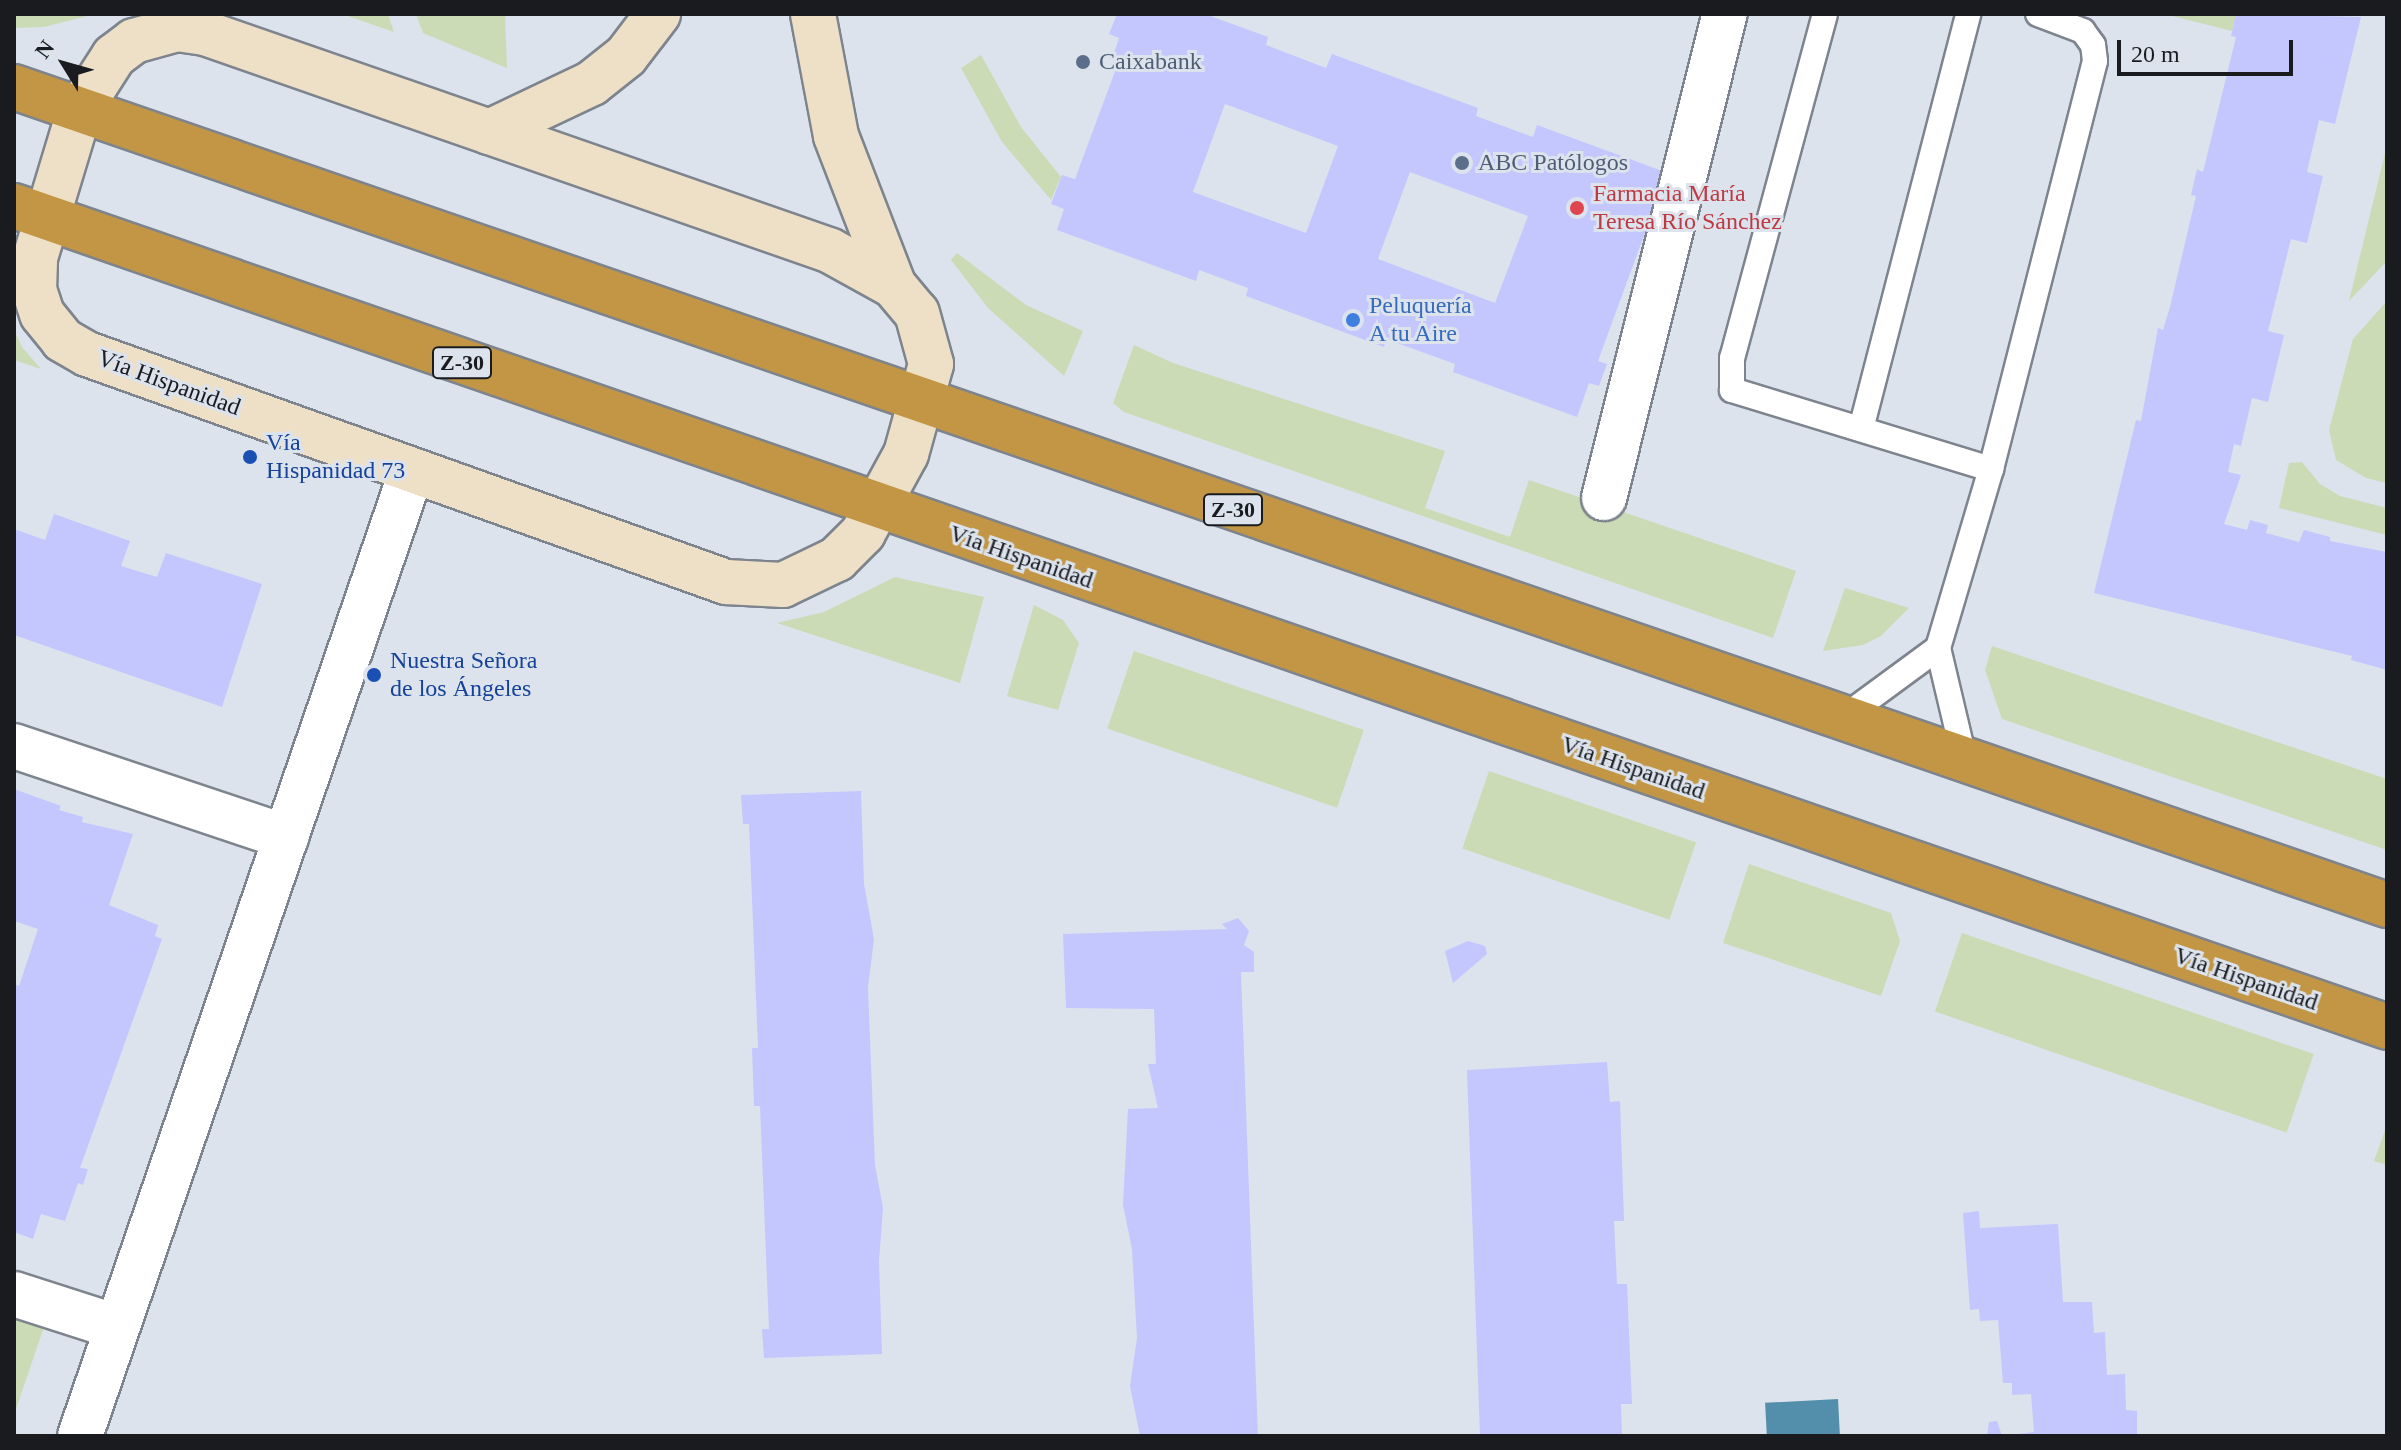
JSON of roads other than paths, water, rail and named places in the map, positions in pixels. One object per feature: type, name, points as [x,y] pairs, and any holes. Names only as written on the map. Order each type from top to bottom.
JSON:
[{"type":"highway","name":"Z-30","points":[[14,87],[1840,720],[2387,905]]},
{"type":"highway","name":"Vía Hispanidad","points":[[29,212],[880,509],[2387,1027]]},
{"type":"main road","points":[[489,132],[592,83],[637,44],[658,14]]},
{"type":"main road","points":[[813,14],[836,136],[894,286]]},
{"type":"main road","name":"Vía Hispanidad","points":[[177,29],[205,33],[489,132],[829,250],[894,286],[917,313],[927,337],[931,364],[906,454],[880,509],[837,559],[783,585],[756,587],[726,582],[87,354],[63,340],[42,314],[34,290],[29,212],[80,109],[114,56],[134,41],[177,29]]},
{"type":"street","points":[[1604,498],[1725,14]]},
{"type":"street","points":[[80,1436],[412,470]]},
{"type":"street","points":[[14,746],[286,837]]},
{"type":"street","points":[[14,1294],[117,1327]]},
{"type":"lane","points":[[1825,14],[1732,358],[1732,390],[1991,469]]},
{"type":"lane","points":[[1861,429],[1968,14]]},
{"type":"lane","points":[[1965,762],[1938,648],[1991,469],[2092,72],[2093,45],[2083,31],[2038,14]]},
{"type":"lane","points":[[1840,720],[1938,648]]},
{"type":"water","points":[[1838,1399],[1840,1436],[1767,1436],[1765,1403]]},
{"type":"place","name":"Caixabank","points":[[1083,62]]},
{"type":"place","name":"ABC Patólogos","points":[[1462,163]]},
{"type":"place","name":"Farmacia María Teresa Río Sánchez","points":[[1577,208]]},
{"type":"place","name":"Peluquería A tu Aire","points":[[1353,320]]},
{"type":"place","name":"Vía Hispanidad 73","points":[[250,457]]},
{"type":"place","name":"Nuestra Señora de los Ángeles","points":[[374,675]]}]
